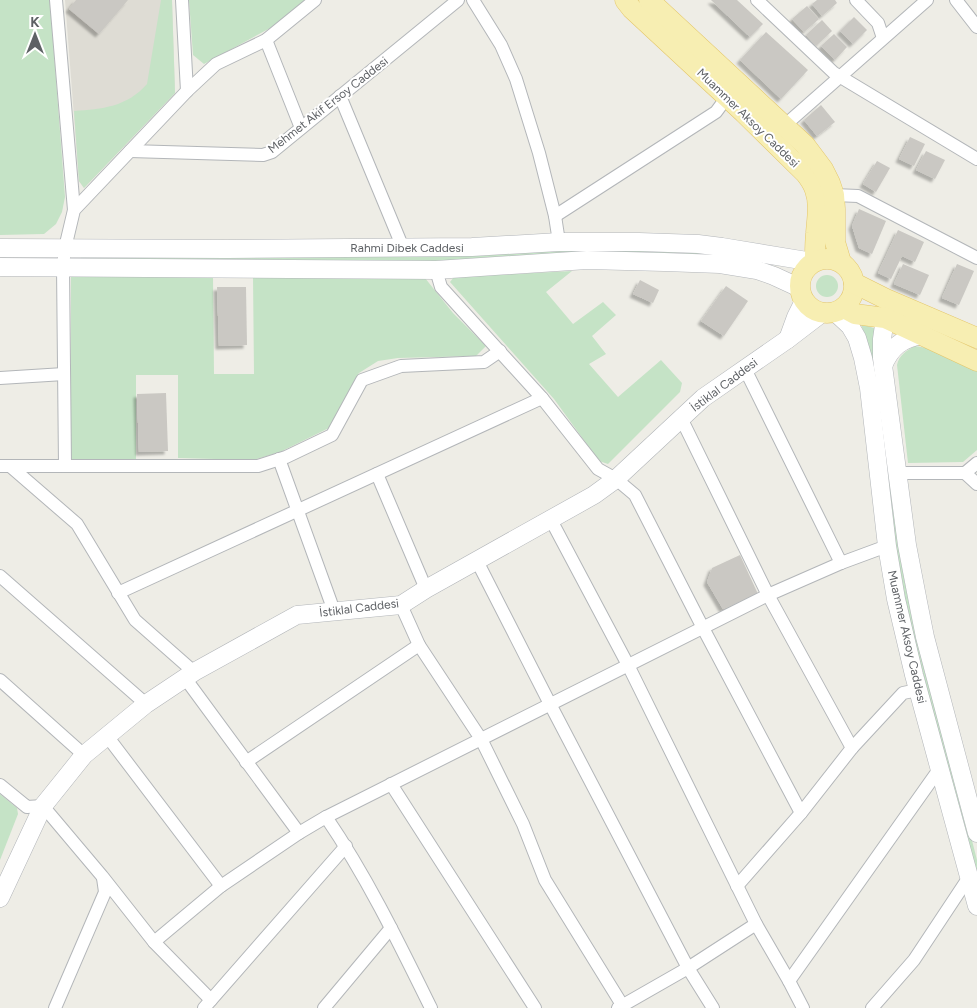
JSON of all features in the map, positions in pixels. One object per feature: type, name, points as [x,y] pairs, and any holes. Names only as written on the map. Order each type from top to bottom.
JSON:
[{"type":"main road","name":"Muammer Aksoy Caddesi","points":[[624,0],[797,164],[811,182],[816,192],[818,214],[814,262]]},
{"type":"main road","points":[[649,0],[805,145],[823,169],[834,195],[835,242],[841,262],[849,269],[854,283],[853,296],[850,302],[834,311]]},
{"type":"main road","name":"Rahmi Dibek Caddesi","points":[[0,248],[403,248],[472,247],[559,242],[639,242],[722,246],[814,262],[832,259],[841,262]]},
{"type":"main road","name":"Rahmi Dibek Caddesi","points":[[0,266],[436,270],[587,260],[720,264],[757,270],[774,276],[802,294],[808,306],[814,310],[855,314],[886,309],[977,338]]},
{"type":"main road","points":[[788,339],[802,294],[800,281],[802,273],[814,262]]},
{"type":"main road","name":"Rahmi Dibek Caddesi","points":[[854,283],[922,335],[977,361]]},
{"type":"main road","points":[[886,309],[882,348],[883,366],[907,545],[920,611],[977,833]]},
{"type":"main road","name":"Muammer Aksoy Caddesi","points":[[834,311],[850,326],[857,338],[863,358],[887,546],[896,599],[918,690],[977,906]]},
{"type":"main road","name":"İstiklal Caddesi","points":[[1,894],[43,806],[84,755],[146,704],[189,675],[297,615],[401,605],[426,589],[551,520],[594,495],[616,479],[703,398],[788,339],[834,311]]},
{"type":"main road","points":[[883,366],[887,356],[899,343],[910,337],[922,335]]},
{"type":"street","points":[[56,0],[74,210],[65,248],[63,267],[65,466]]},
{"type":"street","points":[[182,0],[188,91]]},
{"type":"street","points":[[74,210],[216,64],[266,40],[315,0]]},
{"type":"street","name":"Mehmet Akif Ersoy Caddesi","points":[[130,151],[263,155],[272,152],[458,0]]},
{"type":"street","points":[[473,0],[501,45],[516,79],[540,153],[555,216],[559,242]]},
{"type":"street","points":[[757,0],[834,73],[977,159]]},
{"type":"street","points":[[856,0],[878,23],[883,38]]},
{"type":"street","points":[[784,126],[926,0]]},
{"type":"street","points":[[956,0],[977,27]]},
{"type":"street","points":[[266,40],[301,128]]},
{"type":"street","points":[[340,96],[403,248]]},
{"type":"street","points":[[555,216],[716,112],[727,97]]},
{"type":"street","points":[[834,195],[858,196],[977,258]]},
{"type":"street","points":[[436,270],[441,287],[542,398],[598,469],[616,479],[635,495],[702,628],[801,813]]},
{"type":"street","points":[[5,466],[258,466],[279,459],[332,435],[362,380],[401,366],[484,362],[500,351]]},
{"type":"street","points":[[745,368],[841,562]]},
{"type":"street","points":[[0,378],[64,374]]},
{"type":"street","points":[[118,593],[542,398]]},
{"type":"street","points":[[681,418],[768,595],[852,748]]},
{"type":"street","points":[[279,459],[334,611]]},
{"type":"street","points":[[898,473],[965,473],[977,463]]},
{"type":"street","points":[[5,466],[77,524],[135,620],[189,675],[246,762],[299,833]]},
{"type":"street","points":[[965,473],[977,484]]},
{"type":"street","points":[[377,474],[426,589]]},
{"type":"street","points":[[551,520],[628,665],[756,924],[789,981],[802,1008]]},
{"type":"street","points":[[154,942],[221,886],[326,817],[768,595],[841,562],[887,546]]},
{"type":"street","points":[[477,561],[688,968],[713,1008]]},
{"type":"street","points":[[3,584],[146,704]]},
{"type":"street","points":[[401,605],[419,645],[481,739],[523,824],[545,880],[621,1007],[688,968],[756,924]]},
{"type":"street","points":[[246,762],[419,645]]},
{"type":"street","points":[[0,680],[84,755]]},
{"type":"street","points":[[737,886],[801,813],[852,748],[903,693],[918,690]]},
{"type":"street","points":[[107,736],[221,886]]},
{"type":"street","points":[[789,981],[940,768]]},
{"type":"street","points":[[392,784],[534,1008]]},
{"type":"street","points":[[0,785],[27,807],[43,806],[207,1004],[346,846]]},
{"type":"street","points":[[326,817],[346,846],[391,928],[431,1008]]},
{"type":"street","points":[[55,1008],[105,892],[102,876]]},
{"type":"street","points":[[872,1008],[914,960],[969,877]]},
{"type":"street","points":[[324,1008],[391,928]]},
{"type":"shaded area","points":[[65,0],[172,0],[175,93],[84,188],[79,181]]},
{"type":"green space","points":[[0,0],[50,0],[65,197],[62,212],[56,224],[44,234],[0,235]]},
{"type":"green space","points":[[161,0],[172,0],[175,93],[84,188],[79,181],[74,111],[114,105],[131,98],[147,84]]},
{"type":"green space","points":[[189,0],[306,0],[274,26],[204,64],[193,55]]},
{"type":"green space","points":[[566,249],[711,252],[710,257],[448,261],[81,261],[81,255]]},
{"type":"green space","points":[[572,271],[546,292],[573,324],[603,302],[616,315],[592,336],[606,354],[589,364],[618,397],[661,360],[682,383],[680,392],[608,464],[599,461],[554,399],[450,282],[454,277]]},
{"type":"green space","points":[[827,275],[837,282],[838,286],[831,296],[827,297],[817,290],[816,286],[823,276]]},
{"type":"green space","points":[[71,277],[213,277],[214,374],[254,374],[253,277],[425,278],[453,313],[486,346],[476,356],[398,358],[378,361],[359,373],[331,427],[280,452],[253,460],[178,458],[178,375],[136,375],[136,459],[71,459]]},
{"type":"green space","points":[[861,324],[877,329],[905,580],[977,860],[977,883],[903,595],[867,342]]},
{"type":"green space","points":[[915,346],[927,348],[977,370],[977,450],[963,462],[908,463],[897,365],[901,356]]},
{"type":"green space","points":[[0,794],[17,808],[18,814],[0,860]]},
{"type":"building","points":[[76,0],[128,0],[99,34],[69,9]]},
{"type":"building","points":[[711,0],[737,0],[763,24],[750,37]]},
{"type":"building","points":[[817,0],[835,0],[837,3],[822,16],[812,4]]},
{"type":"building","points":[[807,6],[819,19],[804,32],[792,19]]},
{"type":"building","points":[[854,17],[867,30],[853,44],[840,31]]},
{"type":"building","points":[[822,20],[832,31],[816,46],[806,35]]},
{"type":"building","points":[[766,32],[808,70],[781,99],[740,60]]},
{"type":"building","points":[[834,34],[847,47],[835,60],[821,46]]},
{"type":"building","points":[[821,105],[835,122],[817,136],[804,120]]},
{"type":"building","points":[[910,137],[925,144],[914,166],[899,159]]},
{"type":"building","points":[[926,151],[945,160],[935,179],[916,170]]},
{"type":"building","points":[[877,161],[890,168],[876,192],[863,184]]},
{"type":"building","points":[[859,209],[886,221],[872,254],[859,248],[852,226]]},
{"type":"building","points":[[898,230],[924,242],[915,262],[902,256],[891,279],[878,273]]},
{"type":"building","points":[[903,264],[929,275],[920,295],[894,284]]},
{"type":"building","points":[[957,264],[974,271],[959,305],[942,298]]},
{"type":"building","points":[[640,280],[659,290],[653,303],[633,294]]},
{"type":"building","points":[[726,286],[748,301],[724,336],[701,321]]},
{"type":"building","points":[[217,287],[246,287],[247,345],[219,346]]},
{"type":"building","points":[[166,393],[168,451],[139,452],[137,394]]},
{"type":"building","points":[[740,555],[758,594],[723,609],[707,582],[712,568]]}]
